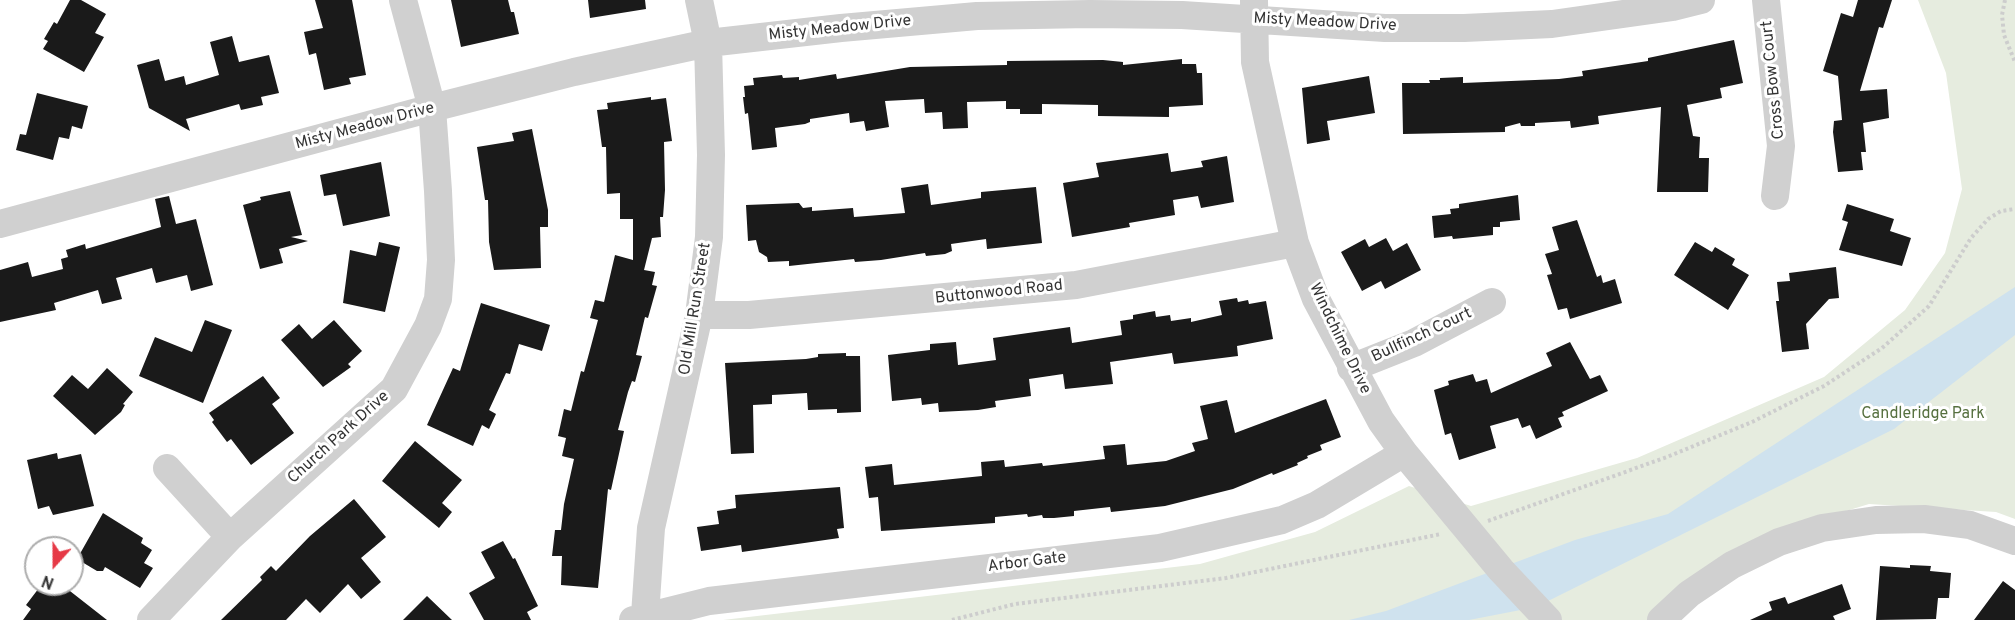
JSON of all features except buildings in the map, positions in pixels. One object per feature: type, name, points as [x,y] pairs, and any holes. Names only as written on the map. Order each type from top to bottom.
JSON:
[{"type":"street","name":"Church Park Drive","points":[[151,620],[230,537],[394,389],[428,326],[438,300],[441,260],[432,108],[403,0]]},
{"type":"street","name":"Old Mill Run Street","points":[[639,618],[651,528],[699,315],[709,237],[711,155],[708,43],[699,0]]},
{"type":"street","name":"Misty Meadow Drive","points":[[0,224],[432,108],[574,72],[708,43],[841,28],[975,8],[1159,15],[1255,10],[1385,28],[1464,28],[1551,24],[1673,7],[1701,0]]},
{"type":"street","name":"Cross Bow Court","points":[[1766,0],[1781,146],[1775,196]]},
{"type":"street","name":"Windchime Drive","points":[[1255,10],[1255,62],[1295,243],[1316,299],[1381,421],[1404,453],[1467,529],[1548,620]]},
{"type":"street","name":"Buttonwood Road","points":[[699,315],[749,315],[1076,285],[1295,243]]},
{"type":"street","name":"Bullfinch Court","points":[[1351,368],[1414,343],[1492,303]]},
{"type":"street","name":"Arbor Gate","points":[[639,618],[709,602],[1160,548],[1282,520],[1317,505],[1404,453]]},
{"type":"street","points":[[167,468],[230,537]]},
{"type":"street","points":[[1660,620],[1689,594],[1732,565],[1779,542],[1822,528],[1876,520],[1924,519],[1970,525],[2015,541]]},
{"type":"path","points":[[2005,0],[2002,15],[2004,35],[2015,62]]},
{"type":"path","points":[[952,620],[1015,604],[1226,578],[1467,529],[1533,503],[1667,457],[1752,422],[1824,386],[1882,348],[1929,306],[1971,238],[1988,219],[2001,211],[2015,209]]},
{"type":"green space","name":"Candleridge Park","points":[[1918,0],[2015,0],[2015,519],[1996,512],[1869,504],[1761,537],[1664,620],[723,620],[1200,564],[1315,532],[1409,486],[1471,506],[1637,458],[1824,377],[1905,310],[1945,253],[1962,189],[1946,73]]},
{"type":"water","points":[[2015,287],[2015,335],[1894,429],[1536,607],[1469,620],[1349,620],[1386,611],[1575,540],[1668,514]]}]
